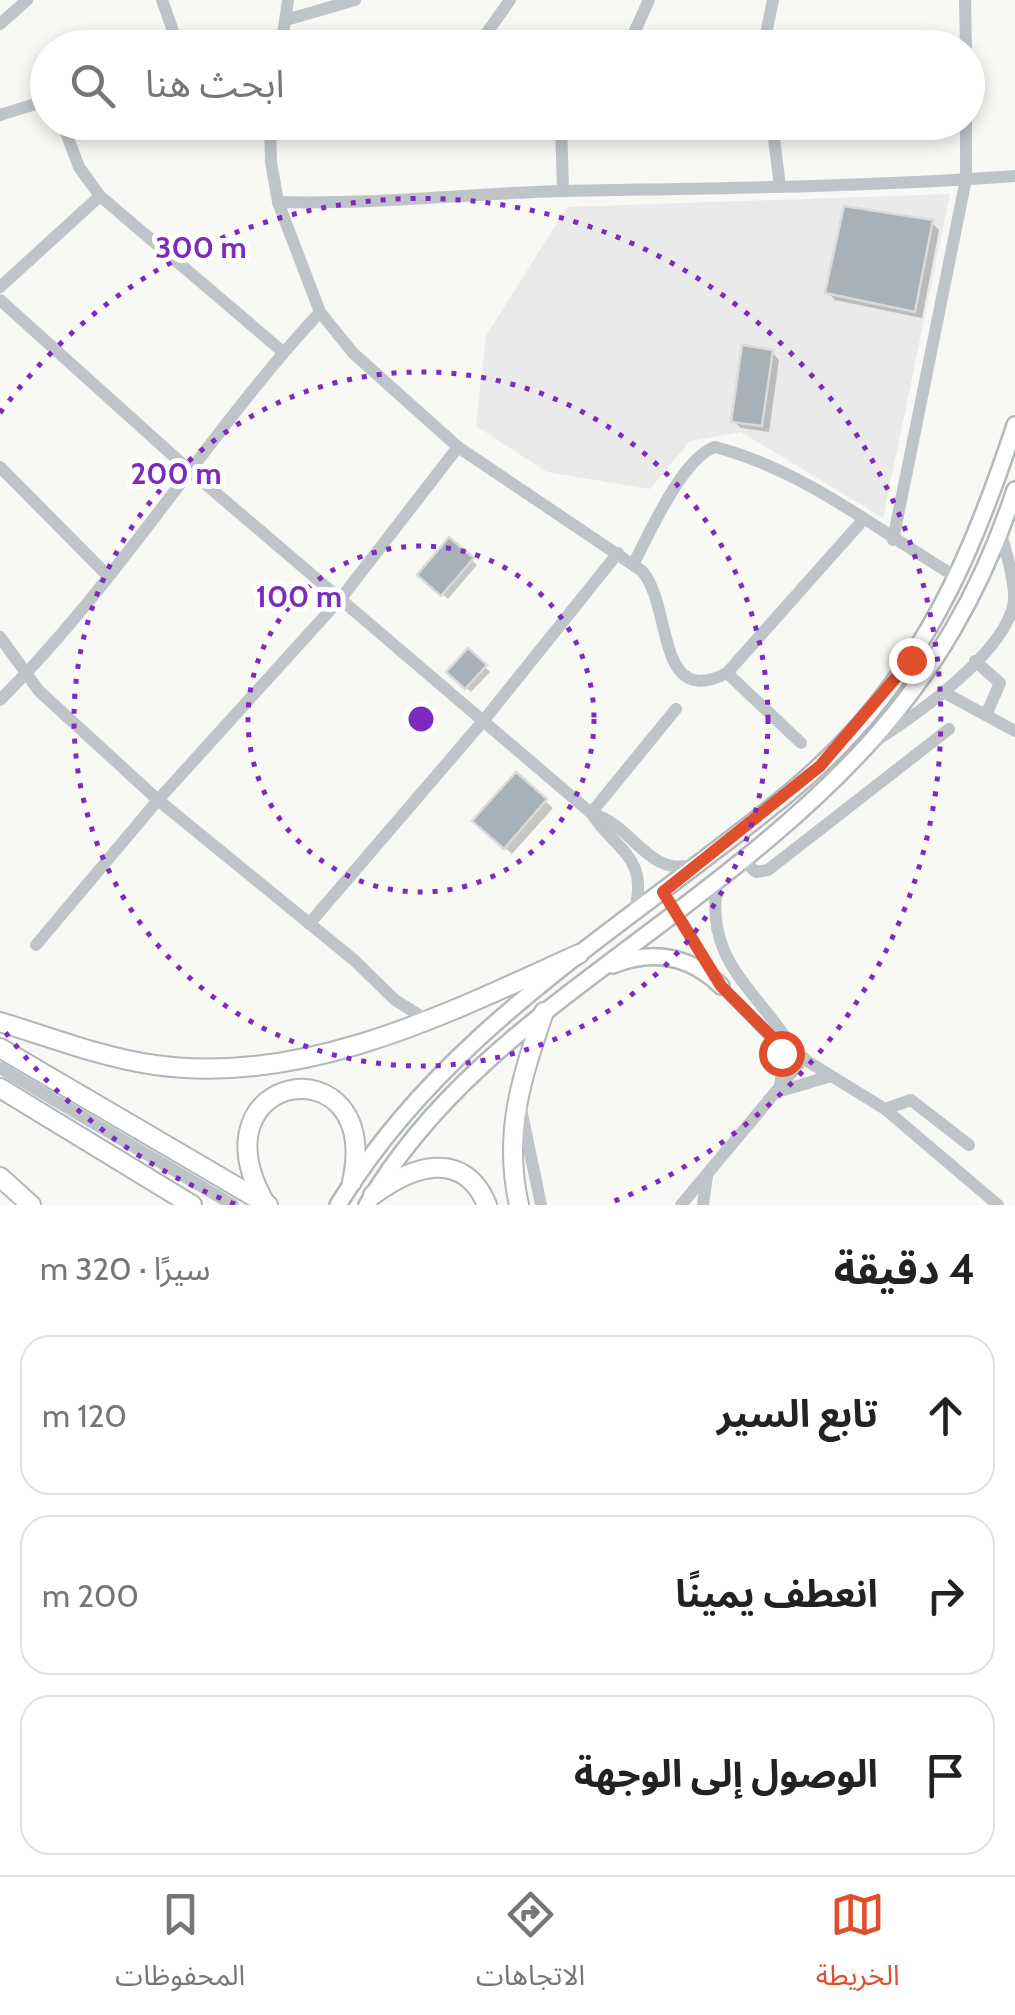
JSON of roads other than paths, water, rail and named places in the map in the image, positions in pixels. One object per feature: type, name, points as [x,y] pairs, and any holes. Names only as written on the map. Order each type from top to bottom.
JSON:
[{"type":"highway","points":[[0,1022],[150,1064],[220,1070],[310,1059],[424,1018],[579,954]]},
{"type":"highway","points":[[519,1205],[510,1146],[516,1092],[544,1012]]},
{"type":"highway","points":[[0,1048],[267,1204]]},
{"type":"highway","points":[[0,1088],[192,1205]]},
{"type":"highway","points":[[267,1204],[246,1163],[244,1142],[257,1109],[292,1088],[319,1090],[342,1105],[356,1134],[352,1182]]},
{"type":"highway","points":[[370,1200],[420,1166],[439,1168],[471,1182],[487,1205]]},
{"type":"highway","points":[[0,1177],[30,1205]]},
{"type":"main road","points":[[338,1205],[352,1182],[448,1064],[493,1022],[785,797],[853,733],[911,660],[958,578],[1015,426]]},
{"type":"main road","points":[[370,1200],[472,1073],[814,801],[874,742],[942,650],[1001,532],[1015,490]]},
{"type":"main road","points":[[663,892],[676,912]]},
{"type":"main road","points":[[595,972],[637,957],[669,957],[694,966],[721,986]]},
{"type":"street","points":[[0,24],[27,0]]},
{"type":"street","points":[[162,0],[173,30]]},
{"type":"street","points":[[284,30],[288,0]]},
{"type":"street","points":[[286,20],[355,0]]},
{"type":"street","points":[[489,30],[510,0]]},
{"type":"street","points":[[636,30],[649,0]]},
{"type":"street","points":[[767,30],[773,0]]},
{"type":"street","points":[[965,0],[966,30]]},
{"type":"street","points":[[0,115],[30,106]]},
{"type":"street","points":[[69,140],[79,167],[100,196],[284,352]]},
{"type":"street","points":[[270,140],[278,202],[320,312],[381,382],[458,447],[634,564],[659,598],[668,651],[676,669],[705,681],[727,673],[863,520]]},
{"type":"street","points":[[562,140],[563,191]]},
{"type":"street","points":[[774,140],[780,187]]},
{"type":"street","points":[[893,540],[966,179],[966,140]]},
{"type":"street","points":[[278,202],[364,205],[563,191],[780,187],[1015,176]]},
{"type":"street","points":[[0,287],[100,196]]},
{"type":"street","points":[[0,300],[189,470],[592,814],[636,868],[639,891],[634,913]]},
{"type":"street","points":[[0,700],[108,576],[189,470],[320,312]]},
{"type":"street","points":[[36,945],[158,800],[342,597],[458,447]]},
{"type":"street","points":[[634,564],[669,498],[702,453],[715,447],[776,467],[958,578]]},
{"type":"street","points":[[0,467],[108,576]]},
{"type":"street","points":[[874,742],[945,693],[1004,627],[1014,606],[1001,532]]},
{"type":"street","points":[[309,924],[484,720],[618,553]]},
{"type":"street","points":[[0,638],[26,674],[158,800],[395,1000],[424,1018]]},
{"type":"street","points":[[975,661],[1000,683],[986,716]]},
{"type":"street","points":[[727,673],[801,743]]},
{"type":"street","points":[[945,693],[1015,731]]},
{"type":"street","points":[[592,814],[676,708]]},
{"type":"street","points":[[742,860],[756,872],[768,870],[949,728]]},
{"type":"street","points":[[592,814],[611,823],[658,864],[679,868],[699,863]]},
{"type":"street","points":[[718,878],[714,920],[721,948],[746,990],[799,1054]]},
{"type":"street","points":[[676,912],[721,986],[778,1043],[886,1109],[998,1205]]},
{"type":"street","points":[[392,1030],[395,1000]]},
{"type":"street","points":[[777,1094],[783,1063],[778,1043]]},
{"type":"street","points":[[682,1205],[777,1094],[799,1054]]},
{"type":"street","points":[[0,1071],[222,1205]]},
{"type":"street","points":[[0,1071],[233,1205]]},
{"type":"street","points":[[777,1094],[803,1081],[831,1076]]},
{"type":"street","points":[[516,1092],[540,1205]]},
{"type":"street","points":[[886,1109],[910,1100],[969,1145]]},
{"type":"street","points":[[703,1205],[707,1174]]}]
